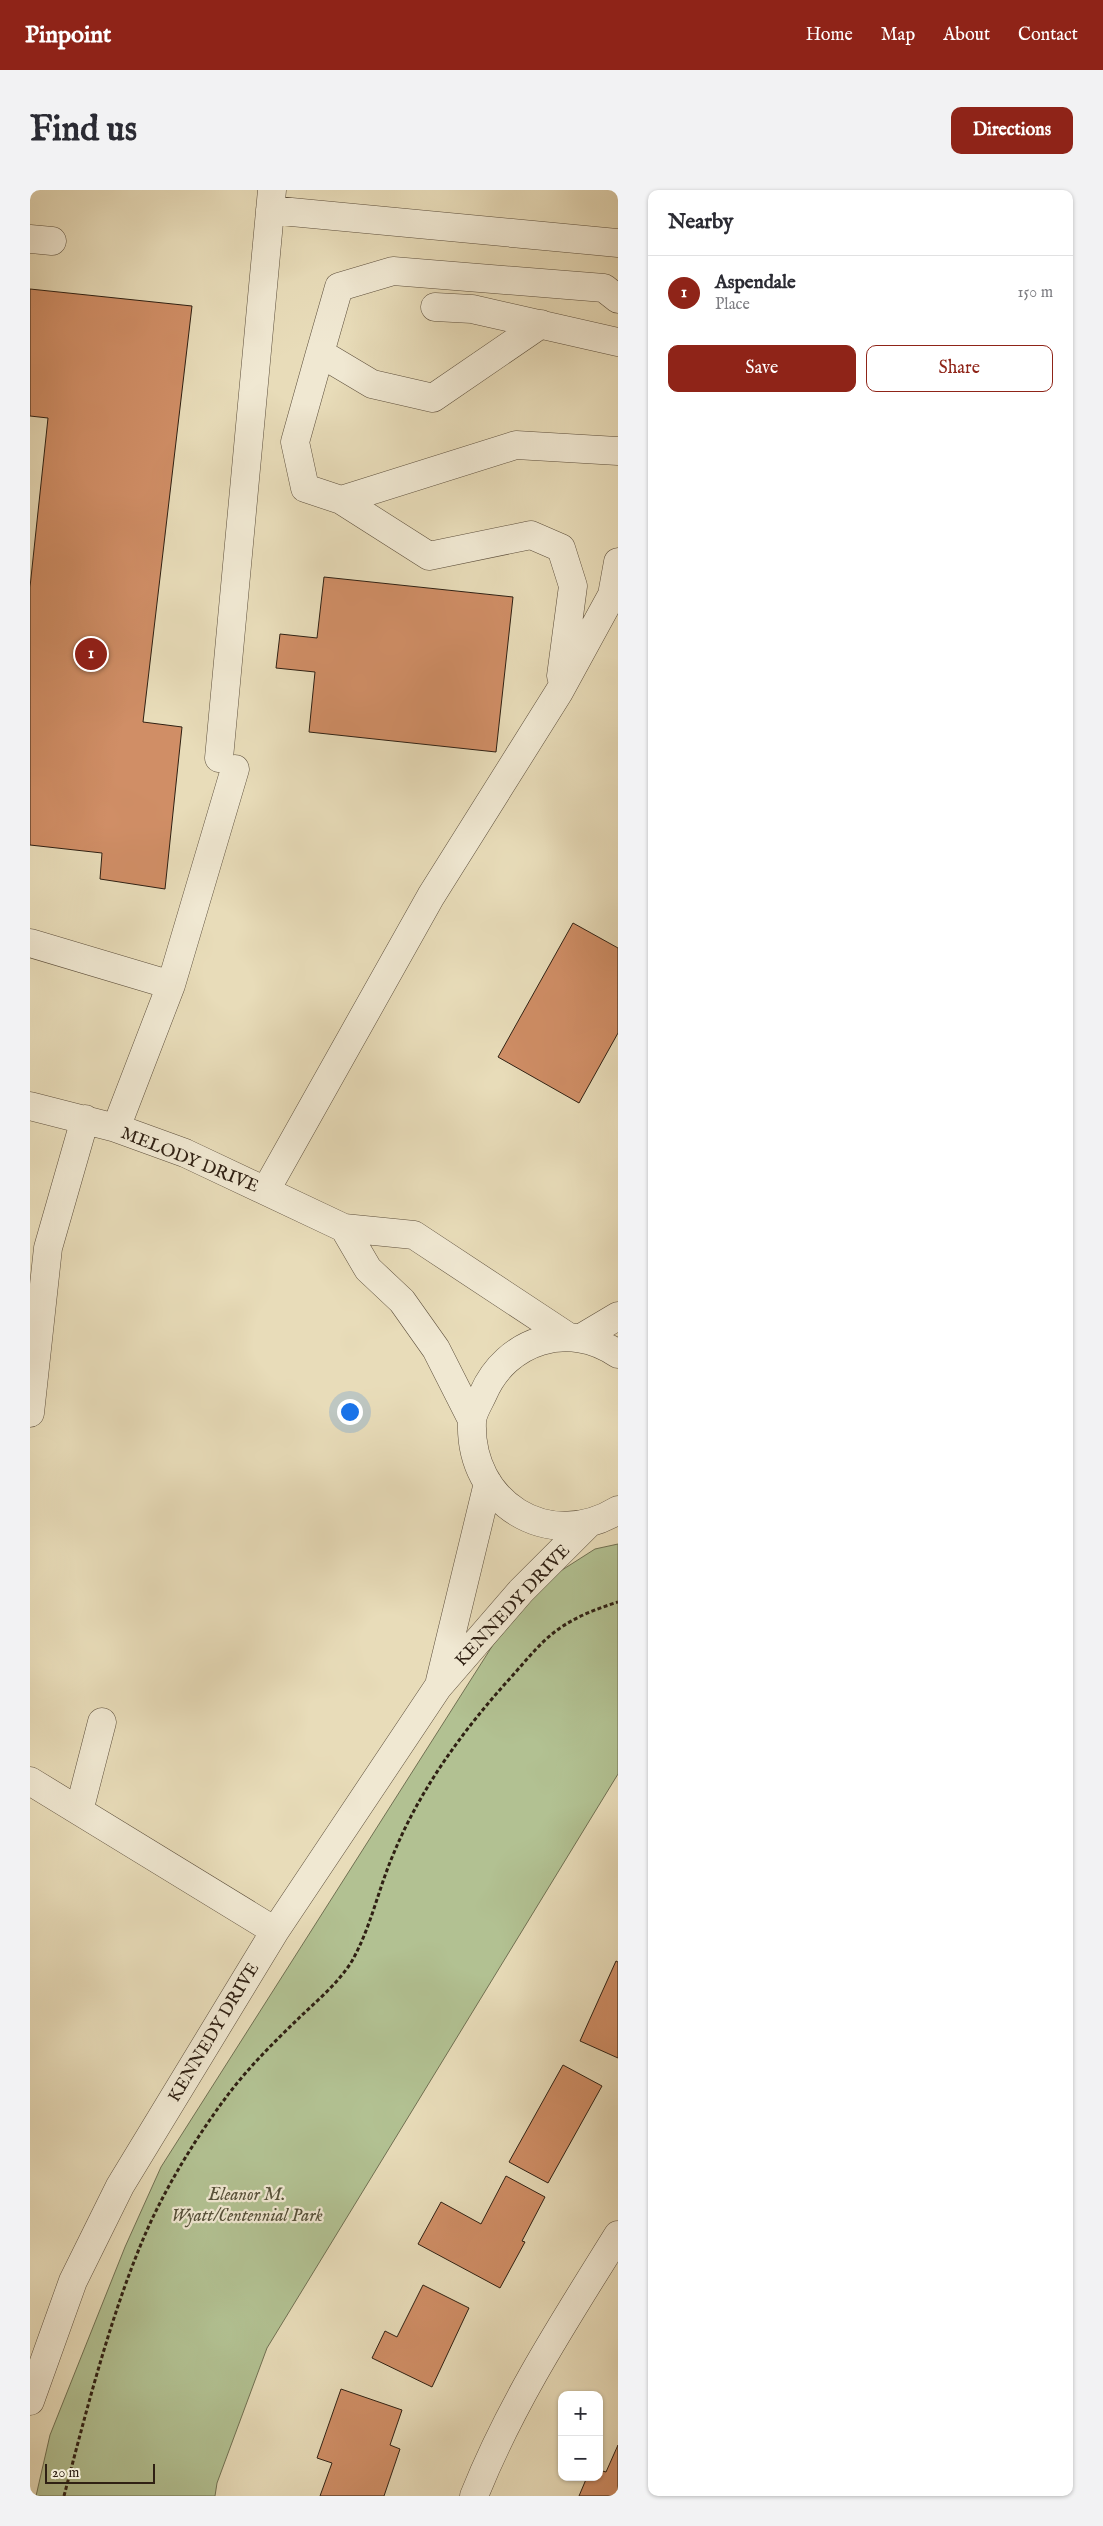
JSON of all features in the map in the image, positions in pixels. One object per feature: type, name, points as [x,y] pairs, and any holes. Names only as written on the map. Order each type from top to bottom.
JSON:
[{"type":"street","points":[[116,1128],[171,985],[227,764],[271,200],[618,243]]},
{"type":"street","points":[[559,692],[573,586],[561,548],[531,535],[428,556],[341,500],[305,488],[295,442],[339,288],[393,271],[604,288],[618,299]]},
{"type":"street","points":[[435,307],[472,309],[618,342]]},
{"type":"street","points":[[320,353],[372,384],[433,398],[541,324]]},
{"type":"street","points":[[341,500],[516,445],[618,451]]},
{"type":"street","points":[[266,1190],[432,896],[559,692],[612,595],[618,562]]},
{"type":"street","points":[[30,943],[171,985]]},
{"type":"street","name":"MELODY DRIVE","points":[[30,1106],[116,1128],[185,1153],[344,1228],[414,1235],[574,1337]]},
{"type":"street","points":[[30,1413],[48,1248],[85,1119]]},
{"type":"street","points":[[344,1228],[368,1269],[402,1301],[436,1349],[472,1420],[473,1440],[478,1463],[488,1483],[504,1503],[520,1514],[537,1522],[564,1527],[588,1524],[618,1510]]},
{"type":"street","points":[[472,1420],[490,1379],[504,1362],[521,1350],[539,1341],[574,1337],[618,1316]]},
{"type":"street","points":[[574,1337],[598,1343],[618,1354]]},
{"type":"street","name":"KENNEDY DRIVE","points":[[438,1687],[488,1483]]},
{"type":"street","name":"KENNEDY DRIVE","points":[[30,2401],[73,2282],[120,2186],[275,1931],[438,1687],[521,1591],[588,1524]]},
{"type":"street","points":[[79,1811],[102,1722]]},
{"type":"street","points":[[30,1781],[275,1931]]},
{"type":"street","points":[[474,2496],[508,2419],[561,2327],[618,2235]]},
{"type":"path","points":[[64,2496],[106,2348],[144,2236],[192,2150],[227,2096],[244,2076],[330,1988],[350,1964],[365,1935],[393,1855],[413,1812],[437,1770],[461,1736],[543,1641],[564,1625],[618,1602]]},
{"type":"green space","name":"Eleanor M. Wyatt/Centennial Park","points":[[618,1544],[618,1774],[267,2348],[217,2483],[215,2496],[36,2496],[50,2435],[125,2247],[161,2167],[526,1593],[595,1549]]},
{"type":"building","points":[[30,289],[192,306],[143,722],[182,727],[165,889],[100,879],[102,853],[30,845],[30,587],[48,418],[30,416]]},
{"type":"building","points":[[324,577],[513,597],[496,752],[309,732],[315,672],[276,668],[280,634],[317,638]]},
{"type":"building","points":[[573,923],[618,948],[618,1033],[579,1103],[498,1057]]},
{"type":"building","points":[[616,1961],[618,1962],[618,2058],[580,2041]]},
{"type":"building","points":[[563,2065],[602,2086],[548,2183],[509,2162]]},
{"type":"building","points":[[506,2176],[545,2197],[522,2241],[525,2242],[500,2288],[418,2244],[441,2202],[481,2224]]},
{"type":"building","points":[[423,2285],[469,2308],[432,2387],[372,2358],[385,2331],[397,2337]]},
{"type":"building","points":[[341,2389],[402,2410],[390,2445],[400,2449],[384,2496],[320,2496],[332,2463],[317,2458]]},
{"type":"building","points":[[618,2445],[618,2496],[579,2496],[585,2481],[603,2481],[603,2471],[606,2472]]},
{"type":"place","name":"Aspendale","points":[[91,654]]}]
